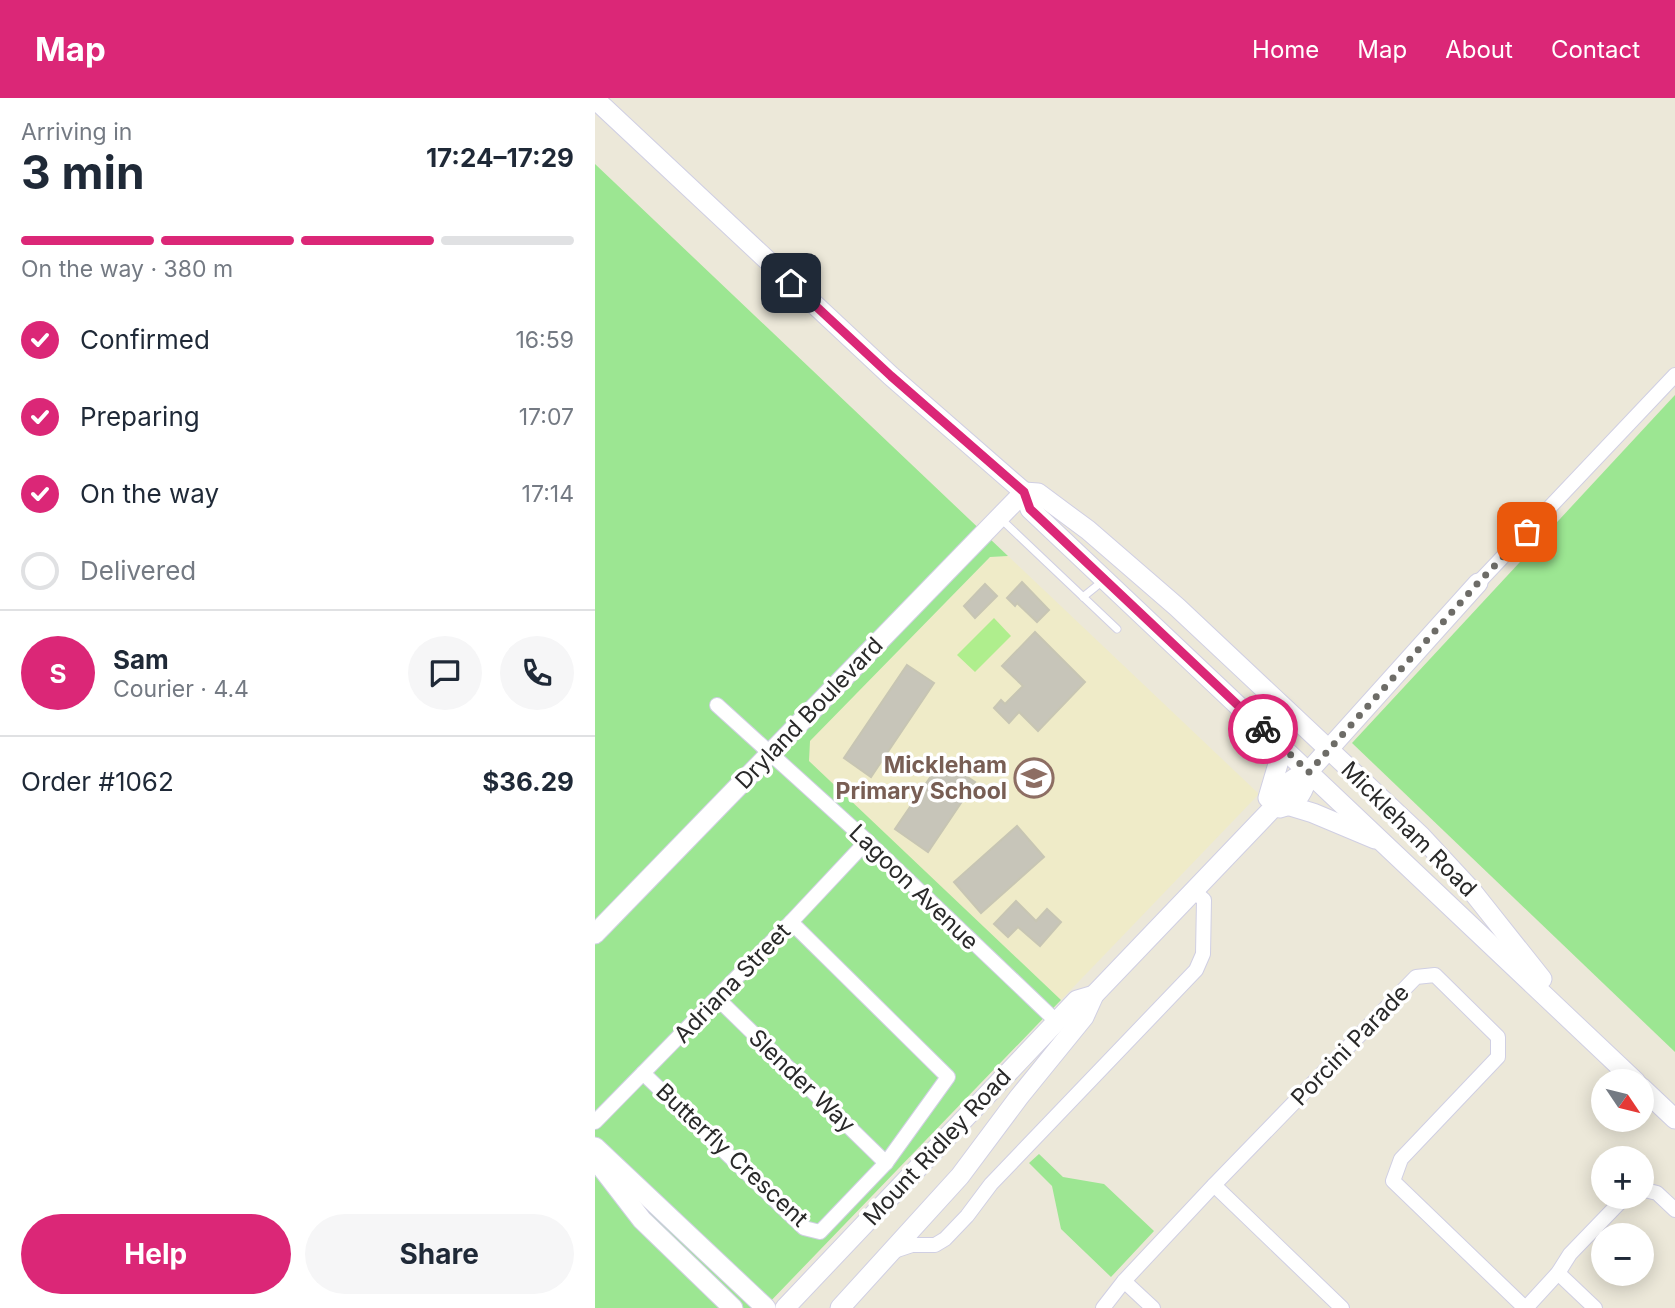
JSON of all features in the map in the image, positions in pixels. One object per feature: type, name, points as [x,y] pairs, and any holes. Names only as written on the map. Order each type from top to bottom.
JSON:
[{"type":"street","name":"Mickleham Road","points":[[595,100],[891,376],[1024,492],[1030,509],[1622,1069]]},
{"type":"street","name":"Mount Ridley Road","points":[[840,1308],[960,1176],[1084,1017],[1094,995],[1274,813],[1305,791],[1309,772],[1329,749],[1478,583],[1675,375]]},
{"type":"street","name":"Mickleham Road","points":[[1024,492],[1038,493],[1130,565],[1421,836],[1472,891],[1545,982],[1612,1059]]},
{"type":"street","name":"Dryland Boulevard","points":[[595,934],[1024,492]]},
{"type":"street","points":[[1105,579],[1116,570],[1130,565]]},
{"type":"street","name":"Lagoon Avenue","points":[[717,705],[867,841],[1056,1021]]},
{"type":"street","points":[[1283,747],[1274,813],[1313,813],[1385,844]]},
{"type":"street","name":"Adriana Street","points":[[595,1122],[867,841]]},
{"type":"street","points":[[892,1252],[912,1245],[935,1245],[945,1239],[967,1216],[991,1184],[1196,970],[1203,954],[1204,900],[1195,892]]},
{"type":"street","name":"Butterfly Crescent","points":[[643,1073],[804,1228],[820,1232],[886,1163],[948,1077],[791,922]]},
{"type":"street","name":"Porcini Parade","points":[[1103,1308],[1125,1280],[1214,1185],[1416,977],[1435,975],[1499,1037],[1498,1057],[1401,1159],[1393,1181],[1525,1308]]},
{"type":"street","name":"Mount Ridley Road","points":[[785,1308],[1056,1021],[1077,1000],[1094,995]]},
{"type":"street","name":"Slender Way","points":[[717,998],[886,1163]]},
{"type":"street","points":[[1654,1099],[1675,1119]]},
{"type":"street","points":[[595,1147],[766,1308]]},
{"type":"street","points":[[595,1159],[642,1220],[733,1308]]},
{"type":"street","points":[[1214,1185],[1342,1308]]},
{"type":"street","points":[[1654,1192],[1675,1210]]},
{"type":"street","points":[[1525,1308],[1558,1273],[1570,1254],[1613,1209]]},
{"type":"street","points":[[1558,1273],[1595,1308]]},
{"type":"street","points":[[1125,1280],[1153,1308]]},
{"type":"lane","points":[[1000,518],[1117,629]]},
{"type":"lane","points":[[1083,597],[1105,579]]},
{"type":"shaded area","name":"Mickleham Primary School","points":[[1008,556],[1259,794],[1061,1000],[809,762],[809,741],[990,557]]},
{"type":"green space","points":[[595,164],[1008,556],[990,557],[810,741],[809,761],[1061,1000],[764,1308],[595,1308]]},
{"type":"green space","points":[[1675,395],[1675,1052],[1352,743]]},
{"type":"green space","points":[[994,618],[1011,636],[975,672],[957,655]]},
{"type":"green space","points":[[1039,1154],[1063,1177],[1104,1184],[1154,1231],[1111,1277],[1061,1229],[1052,1186],[1029,1163]]},
{"type":"building","points":[[1022,582],[1049,610],[1037,622],[1017,603],[1015,606],[1007,598]]},
{"type":"building","points":[[985,584],[997,596],[975,618],[964,606]]},
{"type":"building","points":[[1035,632],[1085,682],[1038,731],[1019,712],[1009,723],[994,708],[1001,700],[1005,704],[1023,686],[1002,666]]},
{"type":"building","points":[[907,665],[934,683],[871,777],[844,758]]},
{"type":"building","points":[[942,760],[975,782],[928,852],[895,829]]},
{"type":"building","points":[[1017,826],[1044,857],[981,913],[954,882]]},
{"type":"building","points":[[1016,901],[1036,921],[1047,909],[1061,922],[1040,946],[1018,927],[1008,937],[994,924]]},
{"type":"way so far","points":[[1263,729],[1309,772],[1527,532]]},
{"type":"place","name":"Mickleham Primary School","points":[[1034,778]]},
{"type":"route","points":[[791,283],[891,376],[1024,492],[1030,509],[1263,729]]}]
